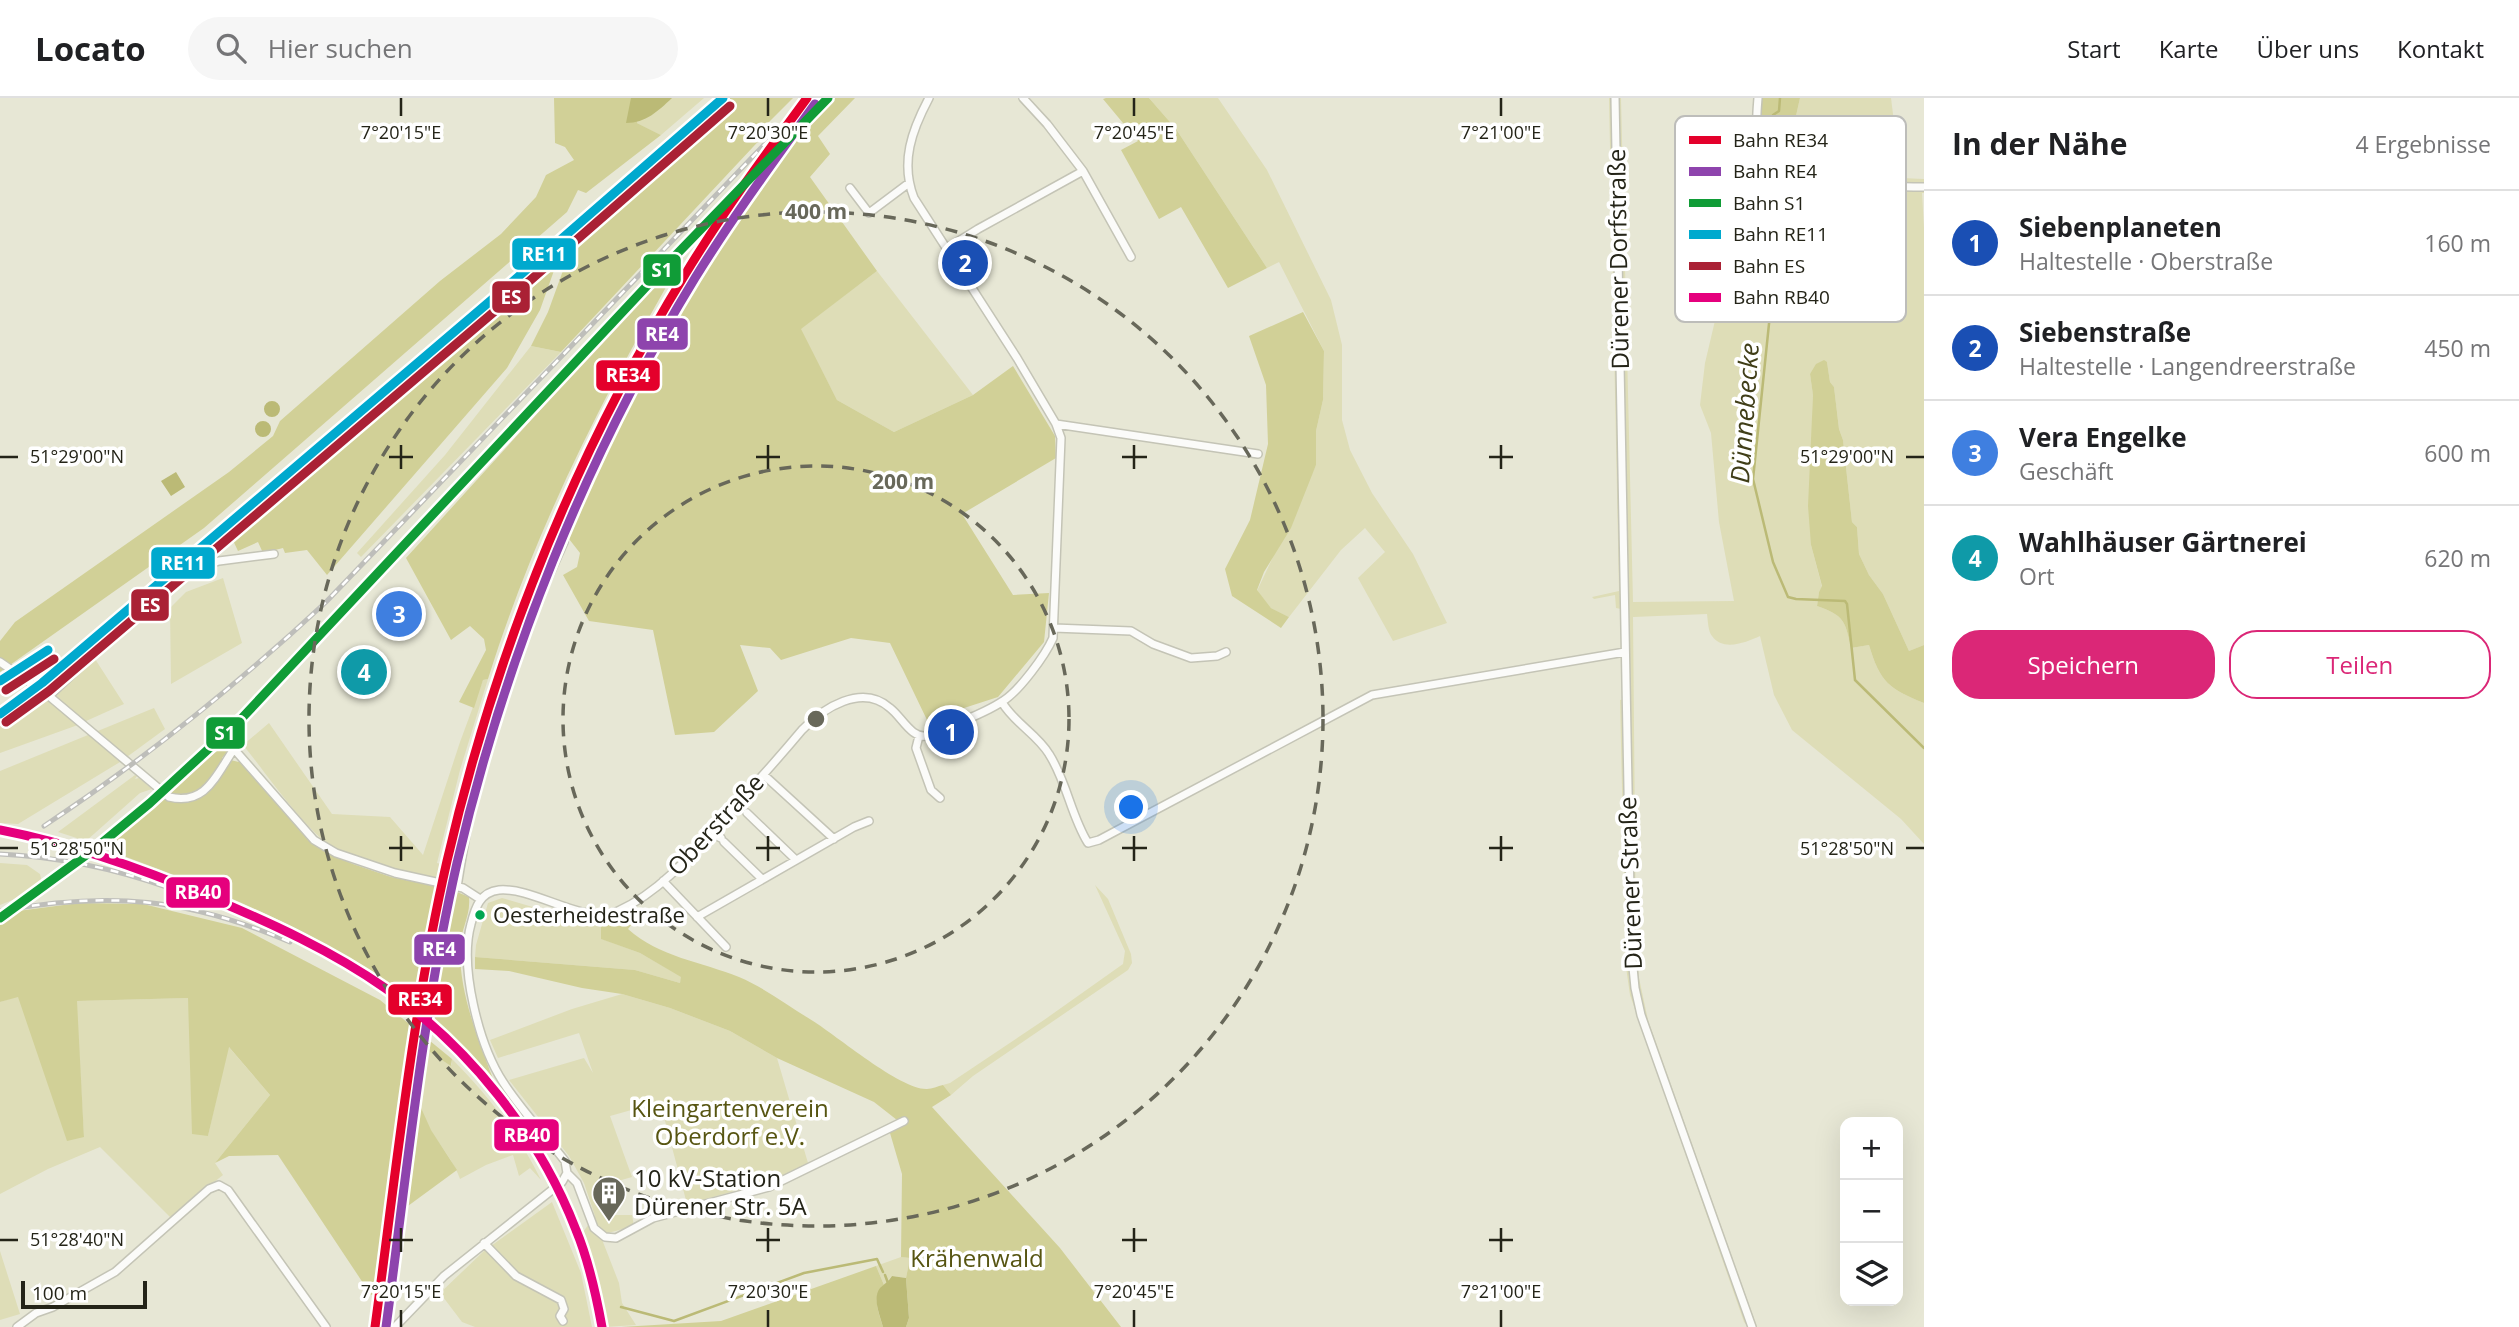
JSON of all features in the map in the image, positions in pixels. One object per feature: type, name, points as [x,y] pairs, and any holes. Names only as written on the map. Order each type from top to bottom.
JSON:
[{"type":"street","points":[[929,98],[919,116],[910,145],[907,170],[914,198],[1056,424],[1062,452],[1053,638],[1049,647],[1002,702],[928,736],[919,736],[916,748],[931,790],[940,798]]},
{"type":"street","points":[[1023,98],[1083,171],[1131,257]]},
{"type":"street","name":"Dürener Dorfstraße","points":[[1615,98],[1622,419]]},
{"type":"street","points":[[1758,98],[1758,116]]},
{"type":"street","points":[[946,249],[1083,171]]},
{"type":"street","points":[[850,188],[869,213],[909,183]]},
{"type":"street","points":[[1906,187],[1924,187]]},
{"type":"street","name":"Dürener Straße","points":[[1622,419],[1631,947],[1635,988],[1641,1014],[1752,1327]]},
{"type":"street","points":[[1056,424],[1258,454]]},
{"type":"street","points":[[457,887],[472,797],[492,721],[504,684],[564,542]]},
{"type":"street","points":[[49,696],[124,625],[200,567],[219,561],[274,554]]},
{"type":"street","points":[[1054,628],[1131,631],[1153,644],[1191,658],[1217,656],[1227,652]]},
{"type":"street","points":[[1002,702],[1051,756],[1088,843],[1098,841],[1383,691],[1625,652]]},
{"type":"street","points":[[0,662],[49,696],[169,797],[182,800],[194,798],[205,791],[234,749],[314,840],[336,853],[395,873],[457,887],[480,900],[474,912],[467,951],[470,990],[478,1022],[502,1081],[565,1161],[568,1173],[577,1183],[594,1228],[605,1237],[616,1238],[653,1218],[769,1187],[904,1121]]},
{"type":"street","name":"Oberstraße","points":[[480,900],[495,891],[513,891],[591,914],[614,913],[640,900],[663,881],[711,833],[816,716],[844,701],[868,698],[889,707],[919,736]]},
{"type":"street","points":[[764,775],[834,839]]},
{"type":"street","points":[[747,813],[796,860]]},
{"type":"street","points":[[697,916],[869,821]]},
{"type":"street","points":[[711,833],[722,840],[762,879]]},
{"type":"street","points":[[663,881],[726,947]]},
{"type":"street","points":[[395,1327],[444,1276],[562,1182],[568,1173]]},
{"type":"street","points":[[17,1327],[36,1313],[53,1307],[115,1272],[209,1189],[219,1185],[228,1190],[326,1327]]},
{"type":"street","points":[[484,1243],[516,1276],[561,1300],[564,1309],[560,1316],[563,1321]]},
{"type":"green space","points":[[554,98],[643,98],[637,123],[661,135],[586,193],[578,190],[567,212],[204,528],[0,672],[0,641],[15,622],[229,472],[273,436],[280,421],[440,281],[501,234],[536,197],[546,175],[574,160],[565,147],[555,143]]},
{"type":"green space","points":[[643,98],[704,98],[661,135],[637,123]]},
{"type":"green space","points":[[729,98],[793,98],[768,123],[769,130],[561,352],[531,346],[548,312],[577,232]]},
{"type":"green space","points":[[833,98],[855,98],[818,136],[830,154],[810,177],[877,271],[801,329],[837,400],[894,432],[973,395],[1013,366],[1055,436],[1056,458],[962,514],[1013,595],[1049,593],[1044,642],[998,697],[927,720],[890,643],[851,638],[781,660],[770,648],[740,645],[758,691],[714,732],[675,735],[653,630],[589,621],[563,575],[577,567],[580,553],[562,530],[601,439],[659,323],[705,257],[743,192],[771,164],[772,158]]},
{"type":"green space","points":[[1149,98],[1218,98],[1267,170],[1331,300],[1342,345],[1342,420],[1350,450],[1372,493],[1413,554],[1447,623],[1393,641],[1358,578],[1385,552],[1365,528],[1341,550],[1289,617],[1271,608],[1257,591],[1316,465],[1316,431],[1323,400],[1324,351],[1279,262],[1267,268],[1176,129]]},
{"type":"green space","points":[[1149,98],[1176,129],[1267,268],[1228,288],[1181,207],[1159,219],[1121,150],[1138,141],[1103,99]]},
{"type":"green space","points":[[1609,98],[1621,98],[1633,602],[1734,601],[1719,522],[1711,433],[1700,405],[1705,363],[1715,322],[1906,322],[1906,178],[1924,179],[1924,645],[1909,651],[1883,594],[1869,575],[1859,554],[1857,527],[1852,522],[1843,440],[1827,362],[1810,374],[1813,394],[1811,545],[1822,587],[1817,606],[1833,613],[1842,621],[1851,648],[1869,645],[1877,668],[1887,683],[1924,703],[1924,844],[1901,819],[1792,730],[1774,695],[1760,636],[1735,644],[1722,644],[1711,634],[1707,614],[1633,617],[1636,944],[1639,978],[1648,1020],[1757,1327],[1748,1327],[1744,1322],[1630,995],[1626,967],[1620,700],[1630,698],[1629,622],[1621,609],[1616,608],[1615,595],[1594,599],[1592,597],[1619,591]]},
{"type":"green space","points":[[1760,98],[1800,98],[1796,116],[1760,116]]},
{"type":"green space","points":[[1800,98],[1891,98],[1893,116],[1796,116]]},
{"type":"green space","points":[[691,244],[632,349],[577,456],[529,565],[488,679],[483,680],[474,708],[459,702],[486,650],[484,639],[470,626],[451,640],[406,558]]},
{"type":"green space","points":[[562,248],[540,310],[507,368],[327,575],[307,550],[285,553],[283,548],[263,553],[258,542],[238,551],[229,532]]},
{"type":"green space","points":[[877,271],[973,395],[894,432],[837,400],[800,329]]},
{"type":"green space","points":[[1303,312],[1324,351],[1323,400],[1316,431],[1316,465],[1291,528],[1264,572],[1257,590],[1271,608],[1289,617],[1281,628],[1232,596],[1225,569],[1250,520],[1268,444],[1266,385],[1249,336]]},
{"type":"green space","points":[[531,346],[561,352],[361,557],[357,553],[445,455]]},
{"type":"green space","points":[[1824,360],[1827,362],[1830,382],[1834,387],[1852,522],[1857,527],[1859,554],[1869,575],[1883,594],[1909,651],[1924,645],[1924,703],[1887,683],[1877,668],[1869,645],[1851,648],[1842,621],[1833,613],[1817,606],[1822,586],[1811,545],[1808,506],[1813,395],[1810,374],[1816,364]]},
{"type":"green space","points":[[223,578],[242,643],[171,684],[170,608],[186,592]]},
{"type":"green space","points":[[88,648],[124,704],[75,726],[0,753],[0,722]]},
{"type":"green space","points":[[488,679],[460,770],[437,863],[457,868],[454,876],[446,881],[368,862],[328,844],[295,811],[243,745],[269,723],[332,814],[390,817],[423,855],[460,742],[483,680]]},
{"type":"green space","points":[[154,708],[165,729],[120,762],[18,824],[0,823],[0,771]]},
{"type":"green space","points":[[235,735],[238,739],[222,758],[243,763],[316,846],[353,864],[391,877],[450,889],[469,897],[460,943],[463,984],[493,1079],[453,1036],[409,999],[362,966],[262,912],[102,848]]},
{"type":"green space","points":[[135,775],[135,779],[139,778],[152,789],[140,793],[86,841],[58,832]]},
{"type":"green space","points":[[0,863],[27,865],[40,874],[42,883],[25,895],[0,905]]},
{"type":"green space","points":[[1095,885],[1108,899],[1131,954],[1132,963],[1128,970],[973,1076],[951,1095],[943,1085],[950,1083],[1044,1020],[1123,964],[1125,951]]},
{"type":"green space","points":[[502,898],[601,927],[602,939],[640,953],[682,977],[680,983],[635,970],[475,957],[488,903]]},
{"type":"green space","points":[[79,903],[143,904],[242,928],[380,1000],[452,1059],[451,1066],[427,1050],[417,1099],[431,1130],[457,1170],[397,1214],[387,1289],[371,1295],[278,1155],[229,1156],[215,1163],[270,1095],[229,1047],[208,1136],[192,1134],[188,998],[77,1001],[84,1137],[67,1141],[18,997],[0,1002],[0,924],[18,911]]},
{"type":"green space","name":"Krähenwald","points":[[626,913],[632,924],[628,929],[653,946],[739,977],[758,987],[902,1081],[927,1089],[943,1085],[951,1095],[932,1107],[1060,1248],[1121,1327],[906,1327],[909,1318],[906,1278],[910,1258],[901,1257],[902,1174],[890,1133],[897,1120],[874,1102],[777,1058],[730,1031],[670,1008],[622,994],[509,971],[475,969],[475,957],[635,970],[680,983],[681,977],[640,953],[601,939],[601,927]]},
{"type":"green space","name":"Kleingartenverein Oberdorf e.V.","points":[[622,994],[670,1008],[730,1031],[777,1058],[808,1163],[775,1180],[687,1204],[660,1102],[610,1116],[632,1177],[597,1187],[606,1215],[632,1215],[634,1226],[608,1233],[603,1242],[619,1283],[622,1303],[636,1325],[605,1327],[600,1291],[583,1232],[595,1216],[584,1183],[569,1156],[509,1080],[584,1058],[593,1073],[579,1033],[498,1058],[490,1040],[572,1009]]},
{"type":"green space","points":[[18,996],[84,1137],[76,1001],[188,998],[208,1136],[228,1046],[270,1095],[215,1163],[223,1175],[170,1217],[100,1147],[48,1169],[0,1194],[0,1002]]},
{"type":"green space","points":[[427,1050],[452,1065],[452,1059],[477,1086],[513,1131],[541,1180],[530,1168],[519,1176],[513,1155],[460,1179],[419,1107],[418,1086]]},
{"type":"green space","points":[[552,1202],[581,1273],[592,1327],[475,1327],[462,1322],[440,1293],[484,1251]]},
{"type":"green space","points":[[0,1251],[20,1314],[0,1320]]},
{"type":"green space","points":[[901,1257],[910,1258],[906,1278],[892,1276],[884,1285],[876,1266]]},
{"type":"green space","name":"Krähenwald","points":[[876,1266],[884,1285],[877,1299],[883,1327],[621,1327],[721,1321]]},
{"type":"shaded area","points":[[631,98],[672,98],[646,119],[626,123]]},
{"type":"shaded area","points":[[272,401],[278,403],[278,415],[272,417],[266,415],[264,409],[266,403]]},
{"type":"shaded area","points":[[263,421],[269,423],[269,435],[263,437],[257,435],[255,429],[257,423]]},
{"type":"shaded area","points":[[176,472],[185,487],[171,496],[161,481]]},
{"type":"shaded area","points":[[892,1276],[906,1278],[909,1318],[906,1327],[883,1327],[877,1302],[878,1292]]},
{"type":"waterway","name":"Dünnebecke","points":[[1773,116],[1779,111],[1780,98]]},
{"type":"waterway","name":"Dünnebecke","points":[[1769,322],[1753,479],[1773,562],[1788,597],[1845,601],[1855,680],[1924,748]]},
{"type":"waterway","points":[[621,1307],[674,1321],[804,1273],[877,1259],[883,1272]]},
{"type":"waterway","points":[[885,1275],[888,1283]]},
{"type":"railway","points":[[44,826],[190,720],[259,663],[326,602],[809,98]]},
{"type":"railway","points":[[0,854],[86,865],[169,888]]},
{"type":"railway","points":[[0,911],[77,901],[148,902],[217,916],[290,942]]},
{"type":"rail line","name":"RE11","points":[[0,714],[42,683],[495,297],[723,98]]},
{"type":"rail line","name":"RE34","points":[[375,1327],[406,1093],[435,919],[466,784],[514,632],[574,484],[646,342],[715,228],[807,98]]},
{"type":"rail line","name":"S1","points":[[0,918],[97,847],[150,803],[242,718],[674,257],[828,98]]},
{"type":"rail line","name":"RE4","points":[[386,1327],[416,1094],[445,921],[476,786],[524,635],[584,488],[655,346],[724,234],[815,104]]},
{"type":"rail line","name":"ES","points":[[6,722],[49,691],[502,305],[730,106]]},
{"type":"rail line","name":"RE11","points":[[0,681],[48,650]]},
{"type":"rail line","name":"ES","points":[[6,690],[54,659]]},
{"type":"rail line","name":"RB40","points":[[0,830],[107,858],[234,908],[301,938],[344,962],[416,1011],[473,1065],[498,1095],[542,1160],[561,1194],[581,1242],[602,1327]]},
{"type":"place","name":"Siebenstraße","points":[[965,263]]},
{"type":"place","name":"Vera Engelke","points":[[399,614]]},
{"type":"place","name":"Wahlhäuser Gärtnerei","points":[[364,672]]},
{"type":"place","name":"Siebenplaneten","points":[[951,732]]},
{"type":"place","name":"Oesterheidestraße","points":[[480,915]]},
{"type":"place","name":"10 kV-Station Dürener Str. 5A","points":[[609,1223]]}]
